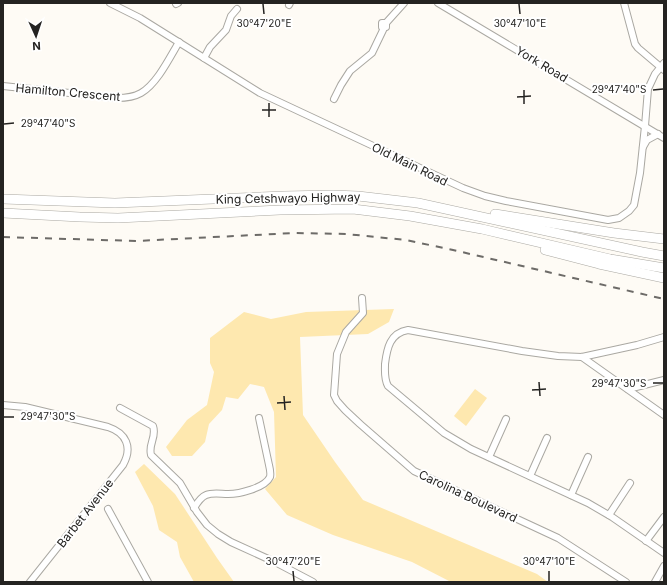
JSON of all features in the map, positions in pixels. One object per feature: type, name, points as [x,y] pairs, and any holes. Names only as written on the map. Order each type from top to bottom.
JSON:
[{"type":"highway","name":"King Cetshwayo Highway","points":[[3,199],[115,203],[333,195],[390,199],[454,210],[620,248],[664,256]]},
{"type":"highway","name":"King Cetshwayo Highway","points":[[3,213],[105,218],[339,208],[381,212],[482,229],[610,259],[664,268]]},
{"type":"highway","points":[[454,210],[476,211],[664,239]]},
{"type":"highway","points":[[457,225],[491,236],[599,264],[664,278]]},
{"type":"street","name":"Old Main Road","points":[[110,3],[120,5],[265,96],[462,188],[506,201],[600,219],[613,220],[619,218],[629,211],[634,205],[640,173],[648,89],[650,82],[663,67]]},
{"type":"street","points":[[334,99],[350,71],[372,53],[385,25],[404,3]]},
{"type":"street","name":"York Road","points":[[438,3],[645,126]]},
{"type":"street","points":[[624,3],[635,44],[647,57],[663,67]]},
{"type":"street","points":[[204,58],[210,47],[226,30],[231,16],[237,9]]},
{"type":"street","name":"Hamilton Crescent","points":[[3,86],[117,98],[140,94],[148,88],[179,42]]},
{"type":"street","points":[[645,126],[664,138]]},
{"type":"street","points":[[642,148],[648,140],[658,134]]},
{"type":"street","name":"Carolina Boulevard","points":[[362,298],[363,313],[349,327],[338,349],[335,364],[334,392],[337,401],[360,424],[414,471],[558,538],[626,582]]},
{"type":"street","points":[[664,337],[637,345],[582,357],[558,356],[522,351],[408,330],[397,333],[390,342],[387,348],[385,372],[385,380],[388,386],[444,433],[471,449],[571,495],[610,515],[664,553]]},
{"type":"street","points":[[582,357],[664,415]]},
{"type":"street","points":[[628,389],[664,380]]},
{"type":"street","name":"Barbet Avenue","points":[[3,405],[25,407],[108,427],[116,430],[126,440],[127,454],[123,465],[30,582]]},
{"type":"street","points":[[120,408],[153,426],[155,432],[149,450],[151,455],[155,461],[180,483],[194,508],[204,521],[218,534],[231,542],[278,563],[313,582]]},
{"type":"street","points":[[194,508],[202,497],[208,494],[242,492],[253,489],[264,483],[269,478],[269,465],[259,418]]},
{"type":"street","points":[[489,457],[506,419]]},
{"type":"street","points":[[530,476],[547,438]]},
{"type":"street","points":[[571,495],[588,457]]},
{"type":"street","points":[[610,515],[630,483]]},
{"type":"street","points":[[108,509],[148,582]]},
{"type":"street","points":[[646,541],[664,517]]},
{"type":"street","points":[[655,582],[664,566]]},
{"type":"shaded area","points":[[394,309],[389,322],[368,334],[300,337],[303,415],[363,500],[537,574],[548,582],[451,582],[412,562],[333,535],[287,515],[265,489],[276,477],[274,412],[264,387],[250,384],[238,399],[226,397],[222,410],[209,424],[205,442],[192,456],[172,456],[166,447],[187,420],[207,405],[214,372],[210,363],[210,338],[244,312],[271,319],[306,312]]},
{"type":"shaded area","points":[[475,389],[487,398],[466,426],[454,416]]},
{"type":"shaded area","points":[[144,464],[175,494],[234,582],[194,582],[180,557],[177,542],[159,530],[153,506],[135,472]]},
{"type":"railway","points":[[3,237],[136,241],[294,233],[346,234],[406,240],[664,299]]}]
